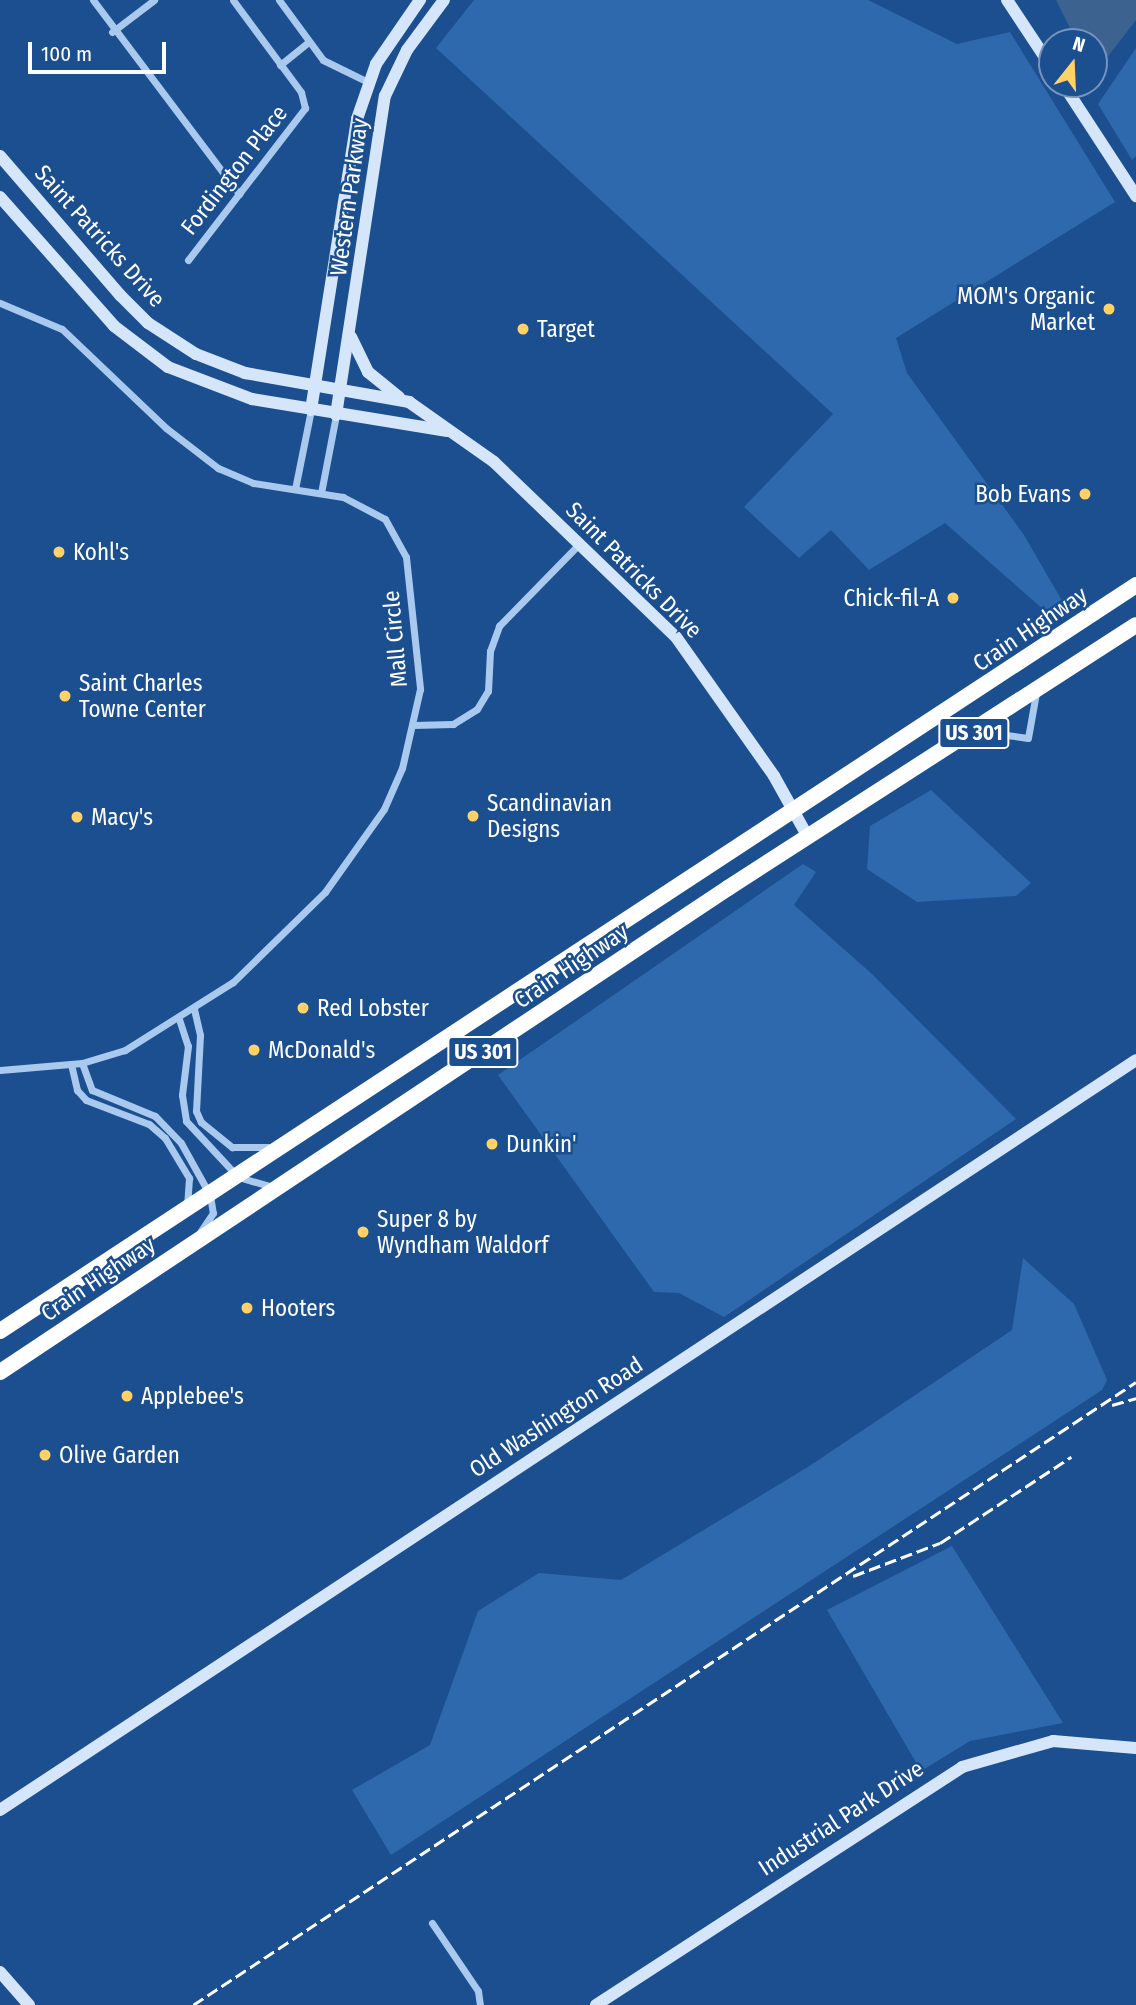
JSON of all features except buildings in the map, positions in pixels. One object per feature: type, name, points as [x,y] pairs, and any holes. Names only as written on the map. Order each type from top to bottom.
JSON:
[{"type":"highway","name":"Crain Highway","points":[[0,1332],[238,1177],[790,808],[1136,585]]},
{"type":"highway","name":"Crain Highway","points":[[0,1372],[808,837],[978,731],[1136,625]]},
{"type":"main road","name":"Western Parkway","points":[[311,410],[357,119],[370,83],[392,37],[421,0]]},
{"type":"main road","name":"Western Parkway","points":[[336,415],[385,96],[407,50],[444,0]]},
{"type":"main road","points":[[1007,0],[1038,47]]},
{"type":"main road","points":[[1072,98],[1136,196]]},
{"type":"main road","name":"Saint Patricks Drive","points":[[0,156],[148,323],[196,354],[245,373],[409,402],[494,463],[676,637],[808,837]]},
{"type":"main road","name":"Saint Patricks Drive","points":[[0,197],[114,326],[151,357],[225,391],[336,415],[447,431]]},
{"type":"main road","points":[[350,329],[355,353],[368,372],[409,402]]},
{"type":"main road","name":"Old Washington Road","points":[[0,1810],[1136,1060]]},
{"type":"main road","name":"Industrial Park Drive","points":[[596,2005],[947,1774],[1039,1743],[1098,1741],[1136,1748]]},
{"type":"main road","points":[[0,1972],[29,2005]]},
{"type":"street","points":[[93,0],[112,32],[239,194]]},
{"type":"street","points":[[112,32],[154,0]]},
{"type":"street","name":"Fordington Place","points":[[188,260],[305,108],[301,92],[233,0]]},
{"type":"street","points":[[279,0],[307,43],[323,60],[370,83]]},
{"type":"street","points":[[280,65],[307,43]]},
{"type":"street","name":"Mall Circle","points":[[0,303],[62,329],[166,428],[218,468],[253,483],[321,494],[375,512],[402,543],[419,672],[413,725],[384,809],[325,892],[233,982],[180,1019],[125,1050],[82,1063],[0,1070]]},
{"type":"street","points":[[295,489],[311,410]]},
{"type":"street","points":[[321,494],[336,415]]},
{"type":"street","points":[[413,725],[453,724],[477,709],[488,691],[489,651],[499,626],[579,544]]},
{"type":"street","points":[[978,731],[1028,738],[1037,692]]},
{"type":"street","points":[[194,1009],[201,1050],[196,1111],[208,1133],[248,1150],[295,1137]]},
{"type":"street","points":[[180,1019],[188,1046],[182,1095],[186,1121],[238,1177],[278,1188]]},
{"type":"street","points":[[82,1063],[92,1090],[151,1114],[169,1127],[210,1195],[213,1213],[183,1250]]},
{"type":"street","points":[[71,1064],[77,1090],[86,1100],[149,1124],[165,1138],[189,1178],[186,1210]]},
{"type":"street","points":[[432,1923],[478,1991],[480,2005]]},
{"type":"shaded area","points":[[474,0],[868,0],[957,44],[1010,32],[1038,77],[1038,98],[1051,98],[1115,202],[896,338],[907,373],[1024,535],[1064,604],[1044,610],[945,523],[869,570],[831,530],[799,558],[744,507],[833,414],[436,48]]},
{"type":"shaded area","points":[[1056,0],[1136,0],[1136,20],[1108,56],[1108,28],[1070,28]]},
{"type":"shaded area","points":[[1136,48],[1136,156],[1132,160],[1098,104],[1102,98],[1108,98],[1108,89]]},
{"type":"shaded area","points":[[931,790],[1031,883],[1016,896],[917,902],[867,869],[870,826]]},
{"type":"shaded area","points":[[803,864],[816,872],[794,905],[872,974],[1016,1119],[724,1317],[679,1293],[654,1292],[498,1075]]},
{"type":"shaded area","points":[[1023,1258],[1074,1304],[1107,1380],[1102,1390],[391,1855],[352,1790],[430,1745],[478,1611],[539,1573],[621,1580],[811,1465],[1012,1330]]},
{"type":"shaded area","points":[[952,1546],[1063,1723],[970,1741],[921,1771],[827,1610]]},
{"type":"railway","points":[[193,2005],[1136,1382]]},
{"type":"railway","points":[[1112,1405],[1136,1398]]},
{"type":"railway","points":[[853,1576],[940,1543],[1071,1457]]},
{"type":"place","name":"MOM's Organic Market","points":[[1109,309]]},
{"type":"place","name":"Target","points":[[523,329]]},
{"type":"place","name":"Bob Evans","points":[[1085,494]]},
{"type":"place","name":"Kohl's","points":[[59,552]]},
{"type":"place","name":"Chick-fil-A","points":[[953,598]]},
{"type":"place","name":"Saint Charles Towne Center","points":[[65,696]]},
{"type":"place","name":"Scandinavian Designs","points":[[473,816]]},
{"type":"place","name":"Macy's","points":[[77,817]]},
{"type":"place","name":"Red Lobster","points":[[303,1008]]},
{"type":"place","name":"McDonald's","points":[[254,1050]]},
{"type":"place","name":"Dunkin'","points":[[492,1144]]},
{"type":"place","name":"Super 8 by Wyndham Waldorf","points":[[363,1232]]},
{"type":"place","name":"Hooters","points":[[247,1308]]},
{"type":"place","name":"Applebee's","points":[[127,1396]]},
{"type":"place","name":"Olive Garden","points":[[45,1455]]}]
